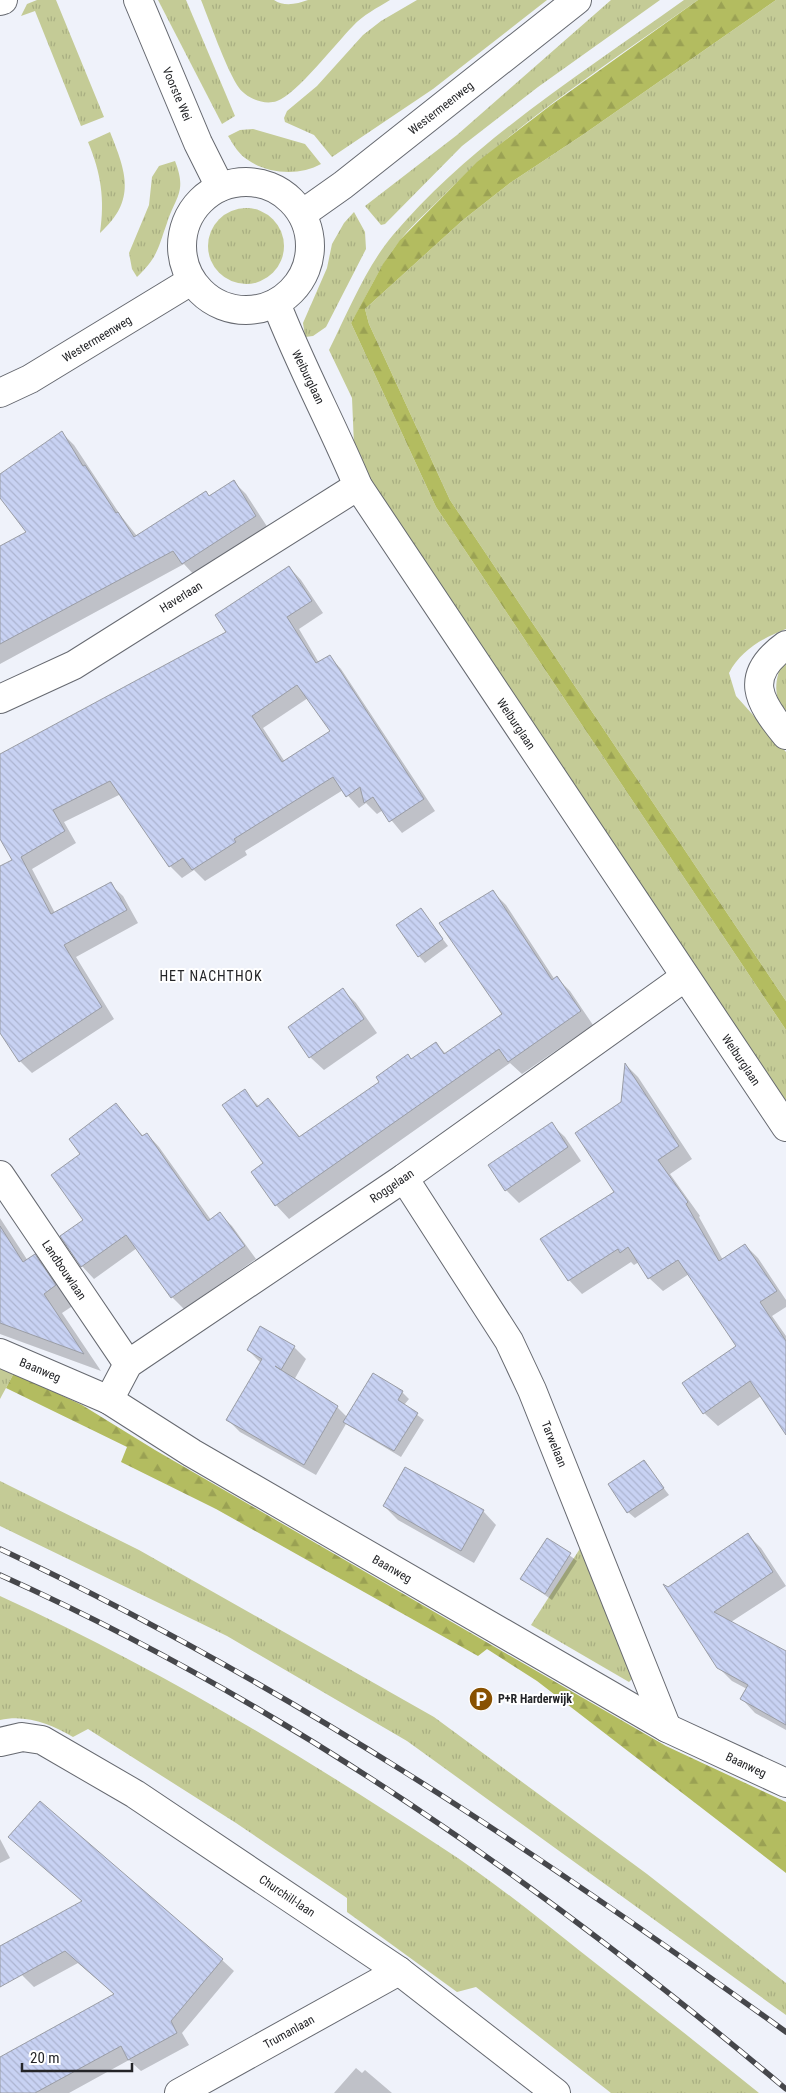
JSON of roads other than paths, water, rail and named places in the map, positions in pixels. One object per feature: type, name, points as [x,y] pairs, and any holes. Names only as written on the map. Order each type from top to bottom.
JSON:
[{"type":"street","name":"Voorste Wei","points":[[138,0],[198,143],[220,187]]},
{"type":"street","name":"Westermeenweg","points":[[302,214],[351,179],[577,0]]},
{"type":"street","points":[[245,182],[266,186],[285,195],[302,214],[308,232],[310,252],[304,273],[292,290],[276,303],[253,310],[231,308],[211,301],[191,281],[184,265],[181,240],[188,217],[202,198],[220,187],[245,182]]},
{"type":"street","name":"Westermeenweg","points":[[0,393],[30,380],[191,281]]},
{"type":"street","name":"Weiburglaan","points":[[276,303],[295,352],[342,448],[358,486],[786,1127]]},
{"type":"street","name":"Haverlaan","points":[[0,699],[74,665],[358,486]]},
{"type":"street","points":[[786,645],[773,654],[764,667],[759,682],[759,695],[768,713],[786,735]]},
{"type":"street","name":"Roggelaan","points":[[109,1400],[128,1364],[404,1178],[685,978]]},
{"type":"street","name":"Landbouwlaan","points":[[0,1175],[128,1364]]},
{"type":"street","name":"Tarwelaan","points":[[404,1178],[509,1341],[528,1382],[666,1728]]},
{"type":"street","name":"Baanweg","points":[[0,1353],[109,1400],[192,1453],[666,1728],[786,1783]]},
{"type":"street","name":"Churchill-laan","points":[[0,1742],[22,1737],[42,1740],[135,1794],[399,1971],[556,2093]]},
{"type":"street","name":"Trumanlaan","points":[[179,2093],[399,1971]]},
{"type":"railway","points":[[0,1549],[104,1600],[206,1654],[404,1772],[501,1834],[597,1899],[786,2032]]},
{"type":"railway","points":[[0,1575],[106,1626],[210,1681],[312,1741],[411,1805],[508,1872],[602,1942],[695,2014],[786,2089]]},
{"type":"place","name":"P+R Harderwijk","points":[[481,1699]]},
{"type":"district","name":"HET NACHTHOK","points":[[211,976]]}]
